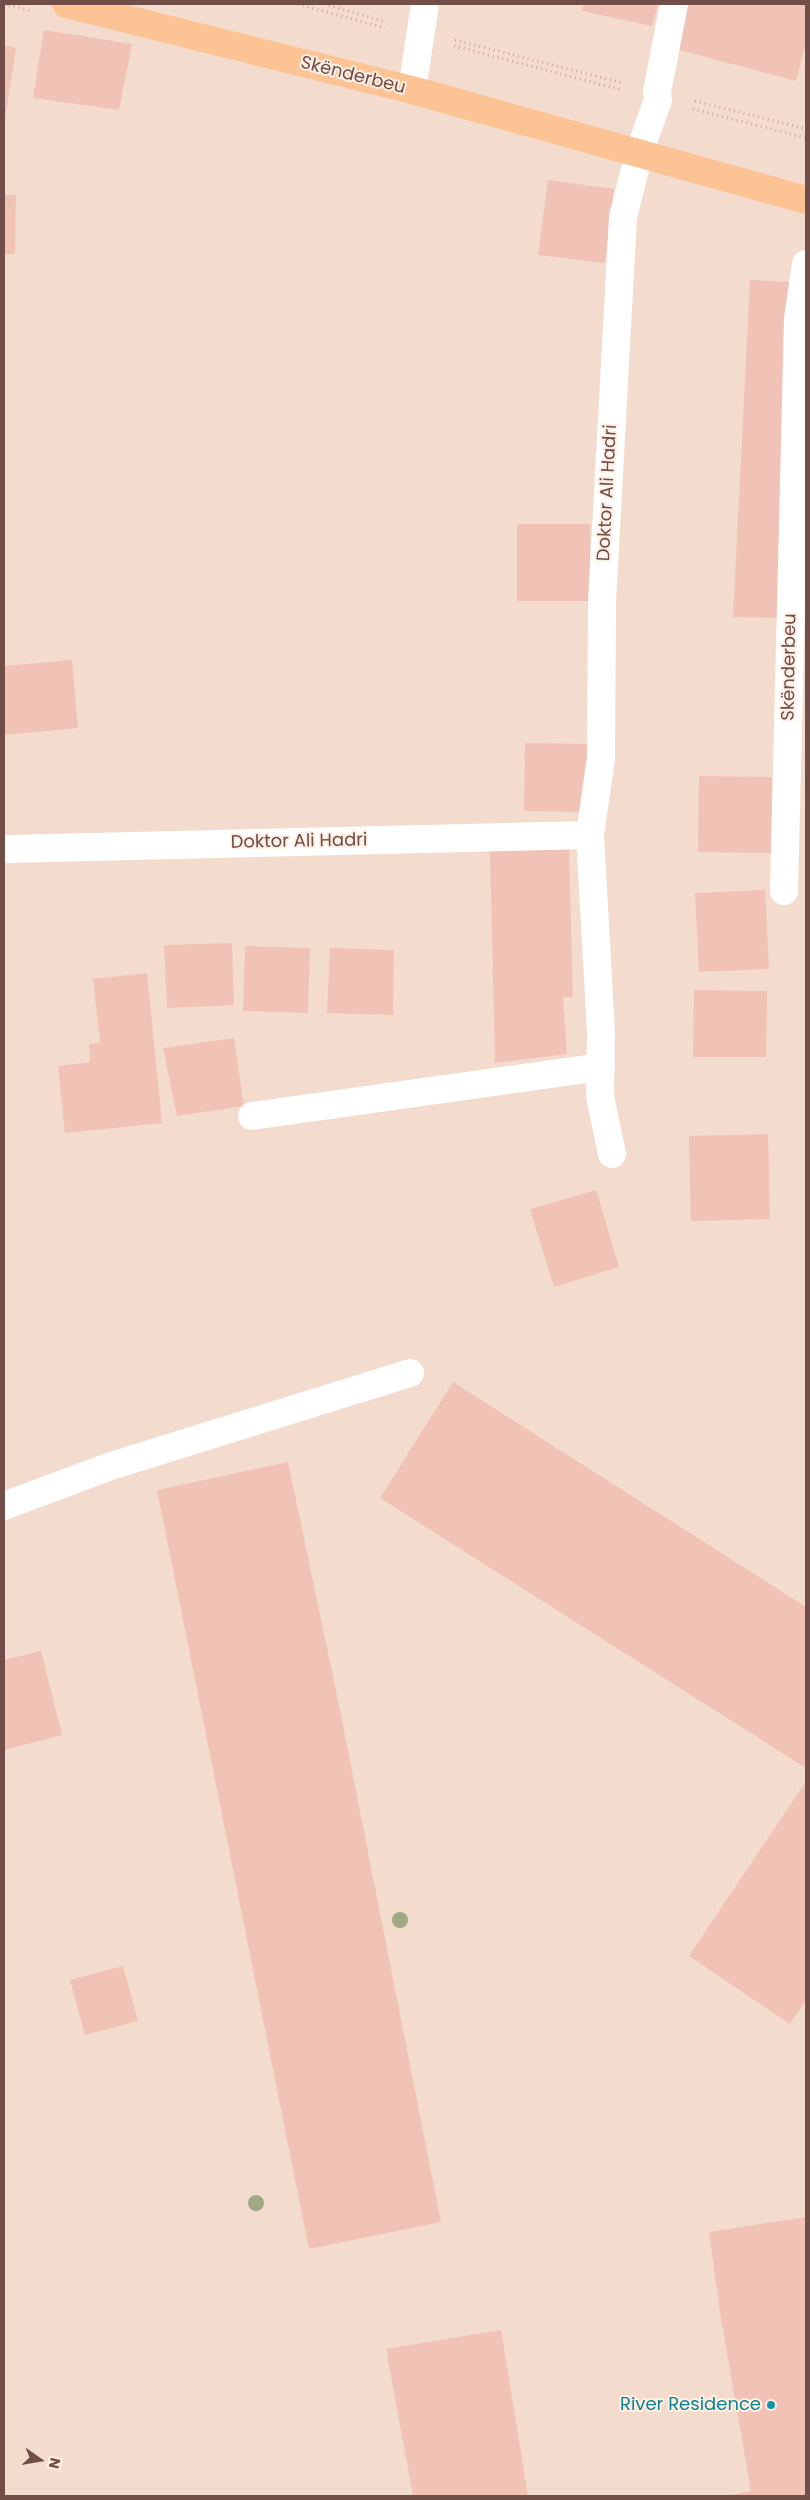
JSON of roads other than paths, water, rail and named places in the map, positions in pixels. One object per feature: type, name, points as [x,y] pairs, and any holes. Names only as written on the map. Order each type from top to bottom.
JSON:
[{"type":"main road","name":"Skënderbeu","points":[[74,5],[412,90],[806,200]]},
{"type":"street","points":[[412,90],[425,4]]},
{"type":"street","points":[[639,153],[657,96],[674,4]]},
{"type":"street","name":"Doktor Ali Hadri","points":[[612,1154],[600,1096],[601,1032],[590,835],[601,758],[602,602],[623,217],[639,153]]},
{"type":"street","name":"Skënderbeu","points":[[784,891],[798,319],[806,264]]},
{"type":"street","name":"Doktor Ali Hadri","points":[[8,849],[590,835]]},
{"type":"street","points":[[252,1116],[601,1067]]},
{"type":"street","points":[[4,1506],[111,1466],[410,1373]]},
{"type":"place","name":"River Residence","points":[[771,2405]]}]
